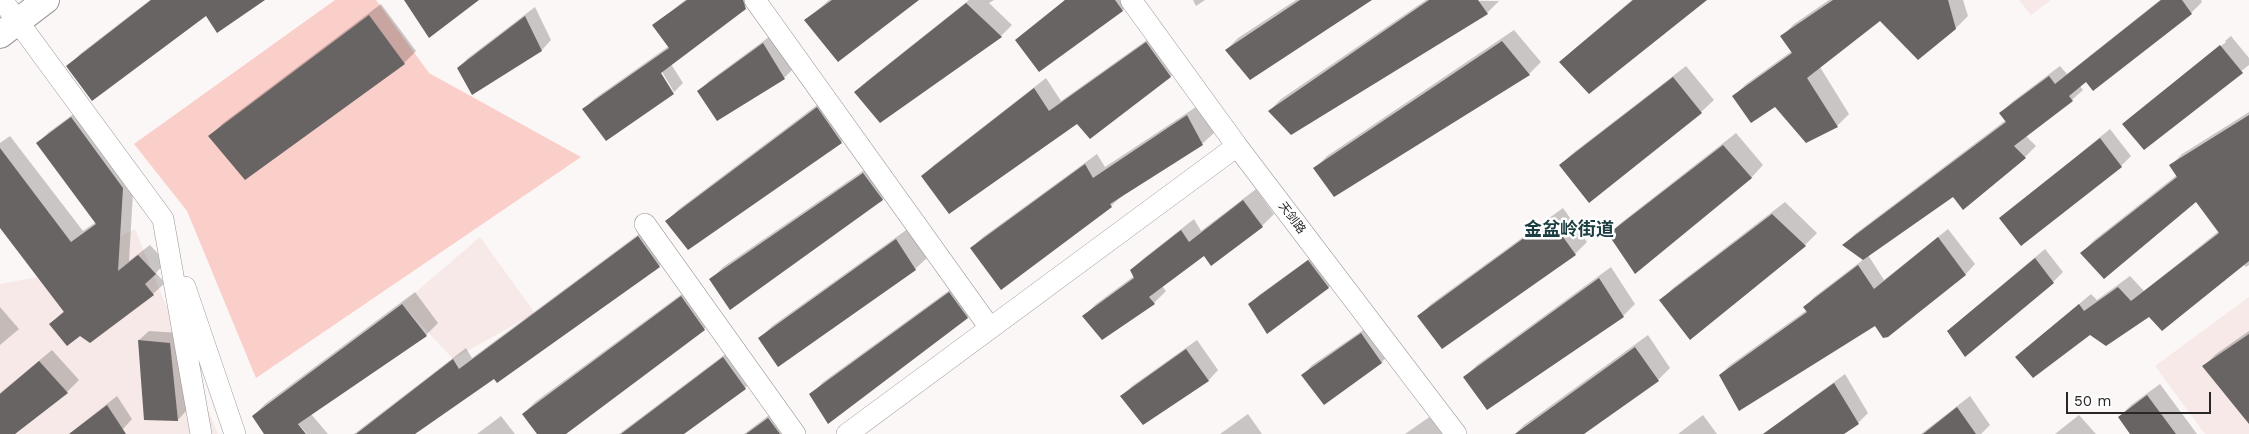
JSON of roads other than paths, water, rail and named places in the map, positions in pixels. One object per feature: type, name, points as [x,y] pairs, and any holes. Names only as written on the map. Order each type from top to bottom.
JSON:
[{"type":"main road","points":[[9,28],[46,0]]},
{"type":"street","points":[[2,0],[9,28],[163,219],[235,434]]},
{"type":"street","points":[[755,0],[990,328]]},
{"type":"street","name":"天剑路","points":[[1131,0],[1237,146],[1456,434]]},
{"type":"street","points":[[847,434],[1237,146]]},
{"type":"street","points":[[163,219],[201,434]]},
{"type":"street","points":[[646,224],[795,434]]},
{"type":"district","name":"金盆岭街道","points":[[1569,230]]}]
